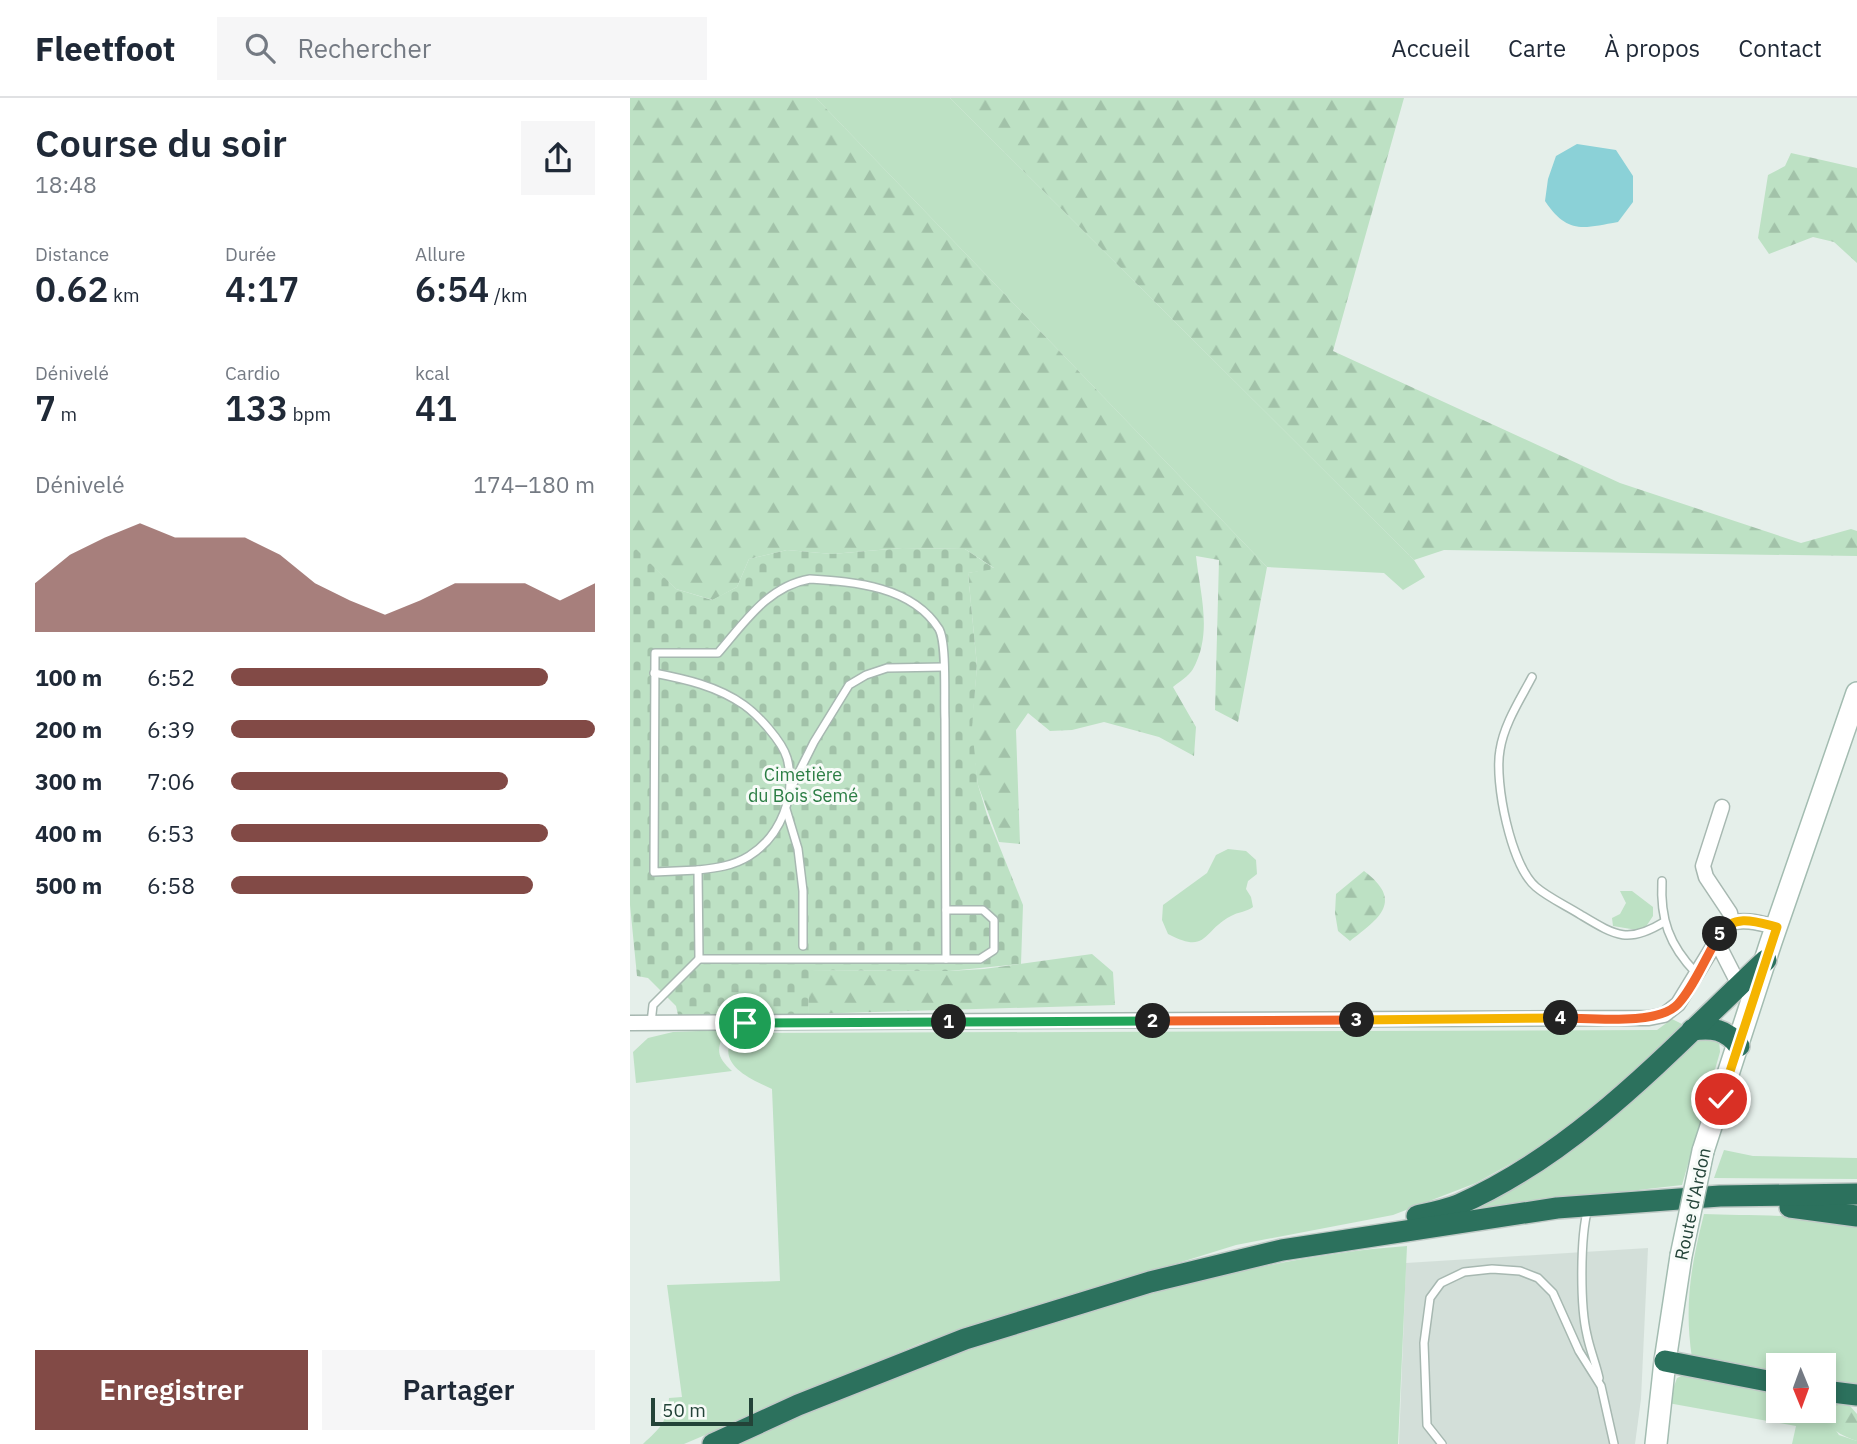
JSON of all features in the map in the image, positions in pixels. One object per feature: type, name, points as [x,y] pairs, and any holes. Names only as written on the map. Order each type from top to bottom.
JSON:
[{"type":"highway","points":[[713,1444],[798,1405],[965,1339],[1150,1282],[1282,1250],[1332,1234],[1456,1206],[1548,1156],[1596,1118],[1766,960]]},
{"type":"highway","points":[[1692,1030],[1710,1028],[1730,1035],[1739,1046]]},
{"type":"highway","points":[[1282,1250],[1557,1208],[1720,1196],[1857,1194]]},
{"type":"highway","points":[[1557,1208],[1796,1207],[1857,1216]]},
{"type":"highway","points":[[1665,1361],[1766,1381]]},
{"type":"highway","points":[[1836,1392],[1857,1395]]},
{"type":"main road","name":"Route d'Ardon","points":[[1656,1444],[1681,1256],[1703,1151],[1857,693]]},
{"type":"street","points":[[1722,807],[1703,866],[1706,877],[1730,913],[1732,922]]},
{"type":"street","points":[[630,1023],[1649,1018],[1664,1015],[1678,1004],[1727,924],[1750,921],[1777,927]]},
{"type":"street","points":[[1716,940],[1739,985]]},
{"type":"lane","points":[[944,667],[887,668],[866,675],[849,685],[814,742],[790,790],[786,809],[768,839],[749,856],[724,867],[654,872],[655,653],[718,653],[760,605],[779,589],[793,582],[810,579],[838,581],[901,595],[922,611],[940,631],[944,667],[946,959]]},
{"type":"lane","points":[[654,673],[698,681],[743,704],[765,724],[786,757],[790,790]]},
{"type":"lane","points":[[1532,677],[1507,724],[1499,752],[1500,783],[1509,835],[1522,870],[1535,887],[1601,927],[1625,937],[1646,933],[1664,922]]},
{"type":"lane","points":[[786,809],[798,849],[803,891],[803,946]]},
{"type":"lane","points":[[698,870],[699,959]]},
{"type":"lane","points":[[1662,881],[1661,905],[1665,928],[1686,962],[1697,973]]},
{"type":"lane","points":[[650,1023],[653,1005],[699,959],[980,959],[994,950],[994,920],[983,910],[946,910]]},
{"type":"lane","points":[[1588,1208],[1583,1225],[1586,1333],[1614,1444]]},
{"type":"lane","points":[[1442,1444],[1427,1425],[1424,1343],[1430,1298],[1441,1283],[1464,1272],[1492,1269],[1520,1271],[1538,1278],[1553,1293],[1579,1351],[1601,1386]]},
{"type":"shaded area","points":[[1648,1248],[1641,1399],[1635,1444],[1399,1444],[1406,1263]]},
{"type":"green space","points":[[630,98],[816,98],[1267,567],[1238,722],[1215,710],[1219,560],[1196,556],[1204,613],[1202,642],[1193,669],[1173,687],[1196,727],[1194,756],[1159,737],[1104,722],[1072,730],[1050,731],[1028,713],[1016,730],[1020,844],[999,842],[978,785],[971,732],[977,666],[968,573],[994,568],[965,549],[902,548],[832,554],[787,550],[749,559],[737,587],[713,600],[676,589],[630,544]]},
{"type":"green space","points":[[816,98],[950,98],[1414,560],[1425,577],[1403,590],[1384,573],[1267,567]]},
{"type":"green space","points":[[950,98],[1404,98],[1333,351],[1620,483],[1801,543],[1851,529],[1857,531],[1857,556],[1444,550],[1414,560]]},
{"type":"green space","points":[[1791,153],[1857,168],[1857,263],[1834,242],[1813,237],[1769,254],[1758,238],[1768,175],[1785,166]]},
{"type":"green space","name":"Cimetière du Bois Semé","points":[[630,543],[676,589],[712,600],[737,587],[749,559],[787,550],[832,554],[902,548],[965,549],[995,569],[968,573],[977,666],[972,728],[978,785],[988,818],[1023,905],[1021,964],[949,971],[810,970],[808,1014],[678,1015],[676,1006],[648,978],[637,976],[630,905]]},
{"type":"green space","points":[[1228,849],[1246,851],[1256,860],[1257,874],[1248,881],[1246,889],[1253,907],[1231,916],[1198,941],[1181,940],[1168,934],[1162,920],[1163,905],[1207,873],[1216,855]]},
{"type":"green space","points":[[1364,871],[1383,891],[1385,900],[1378,917],[1350,941],[1338,931],[1336,894]]},
{"type":"green space","points":[[1620,891],[1632,891],[1653,907],[1653,916],[1645,928],[1637,930],[1613,926],[1612,918],[1620,914],[1626,903]]},
{"type":"green space","points":[[1092,954],[1113,972],[1115,1005],[808,1014],[809,970],[949,971],[984,969]]},
{"type":"green space","points":[[1672,1019],[1684,1025],[1561,1136],[1476,1183],[1393,1215],[1236,1245],[921,1343],[684,1444],[643,1444],[662,1424],[669,1398],[682,1397],[667,1285],[780,1281],[772,1089],[745,1075],[732,1062],[729,1045],[734,1035],[1657,1030]]},
{"type":"green space","points":[[726,1030],[719,1052],[732,1071],[636,1083],[633,1052],[648,1038],[673,1032]]},
{"type":"green space","points":[[1697,1036],[1719,1038],[1720,1052],[1682,1185],[1463,1210]]},
{"type":"green space","points":[[1724,1150],[1753,1156],[1857,1158],[1857,1179],[1714,1178]]},
{"type":"green space","points":[[1704,1214],[1804,1217],[1857,1227],[1857,1386],[1836,1384],[1836,1353],[1766,1353],[1766,1372],[1692,1358],[1689,1303]]},
{"type":"green space","points":[[1407,1246],[1398,1444],[735,1444],[906,1373],[993,1342],[1121,1302],[1242,1271],[1324,1256]]},
{"type":"green space","points":[[1688,1373],[1766,1389],[1766,1421],[1668,1403],[1677,1378]]},
{"type":"green space","points":[[1836,1403],[1850,1406],[1857,1414],[1857,1441],[1829,1423],[1836,1423]]},
{"type":"green space","points":[[1779,1423],[1831,1423],[1839,1435],[1857,1441],[1857,1444],[1792,1444],[1796,1426]]},
{"type":"water","points":[[1577,144],[1616,150],[1633,176],[1633,202],[1618,222],[1577,227],[1561,219],[1545,201],[1548,179],[1556,156]]},
{"type":"route","points":[[745,1023],[1649,1018],[1664,1015],[1678,1004],[1727,924],[1750,921],[1777,927],[1721,1099]]}]
